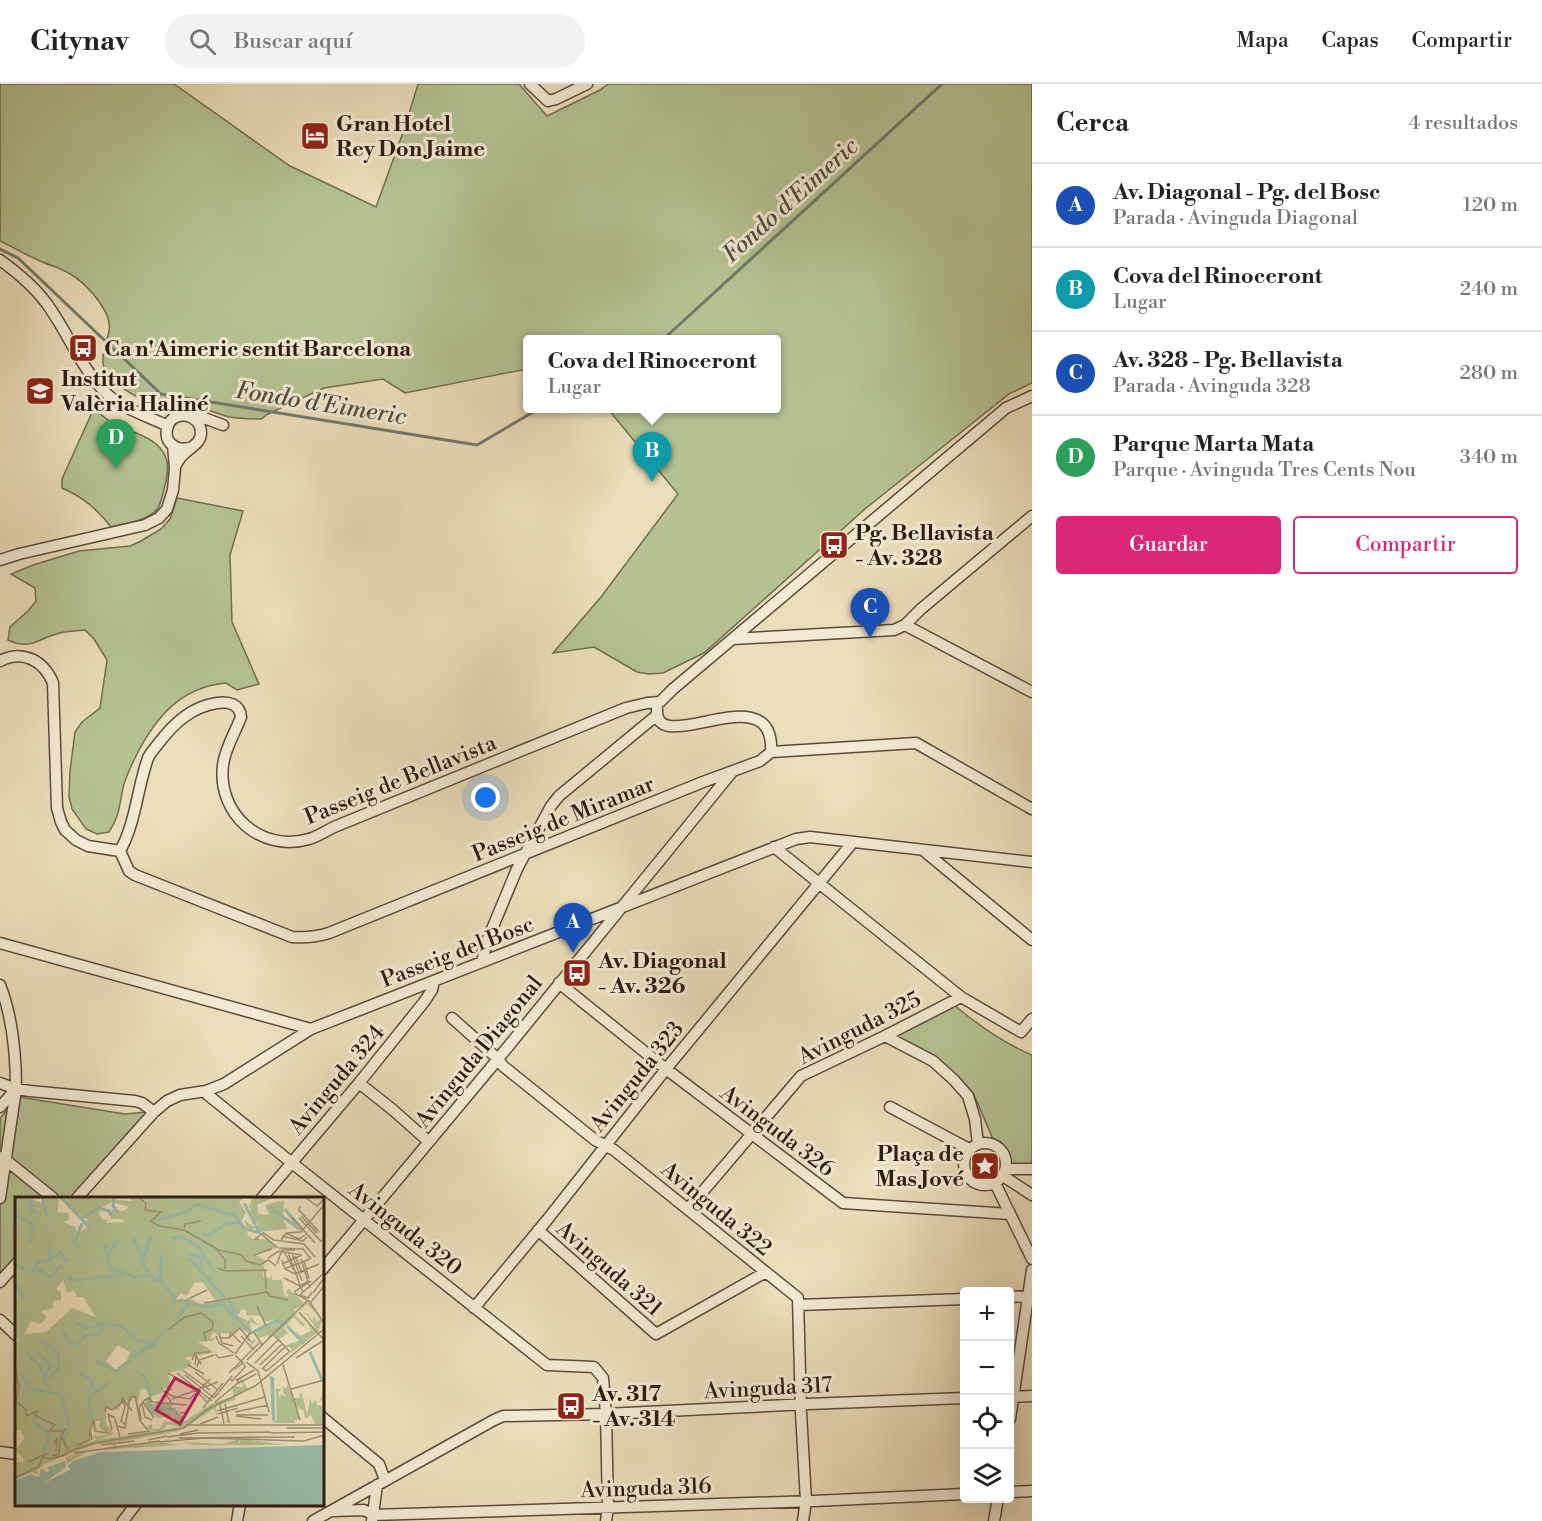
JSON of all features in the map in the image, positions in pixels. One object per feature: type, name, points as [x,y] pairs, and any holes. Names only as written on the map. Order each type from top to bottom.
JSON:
[{"type":"street","points":[[530,84],[548,101],[587,84]]},
{"type":"street","points":[[0,260],[18,272],[48,305],[95,381],[108,395],[121,404],[168,426]]},
{"type":"street","points":[[771,752],[768,731],[759,721],[749,717],[734,716],[679,727],[668,726],[660,722],[657,709],[660,702],[673,689],[1006,408],[1032,396]]},
{"type":"street","points":[[0,560],[145,525],[159,518],[167,509],[173,490],[176,465],[172,445],[167,435],[168,426],[181,415],[196,415],[224,425],[205,433],[176,465]]},
{"type":"street","points":[[172,445],[182,449],[194,445],[200,437],[198,422],[190,416]]},
{"type":"street","points":[[732,639],[894,630],[905,625],[1032,516]]},
{"type":"street","points":[[1020,526],[1032,524]]},
{"type":"street","points":[[753,621],[766,637]]},
{"type":"street","points":[[905,625],[1032,692]]},
{"type":"street","points":[[0,661],[11,657],[25,657],[36,661],[44,667],[53,683],[57,808],[65,830],[76,840],[88,846],[120,851]]},
{"type":"street","name":"Passeig de Bellavista","points":[[120,851],[128,832],[148,756],[170,729],[186,715],[204,705],[224,702],[236,705],[241,712],[223,763],[226,798],[235,816],[253,832],[271,839],[289,842],[309,839],[626,708],[660,702]]},
{"type":"street","points":[[482,962],[517,869],[551,806],[559,796],[657,715]]},
{"type":"street","name":"Passeig de Miramar","points":[[120,851],[129,871],[135,875],[292,937],[315,938],[760,761],[771,752],[916,743],[1032,809]]},
{"type":"street","name":"Avinguda Diagonal","points":[[324,1268],[732,772]]},
{"type":"street","name":"Passeig del Bosc","points":[[78,1197],[166,1101],[180,1095],[206,1091],[224,1084],[311,1029],[796,839],[810,837],[1032,862]]},
{"type":"street","name":"Avinguda 323","points":[[474,1308],[666,1069],[853,842]]},
{"type":"street","points":[[774,847],[961,997],[1021,1032],[1032,1019]]},
{"type":"street","points":[[924,851],[1032,940]]},
{"type":"street","points":[[0,943],[311,1029]]},
{"type":"street","name":"Avinguda 324","points":[[263,1197],[359,1083],[432,990],[434,981]]},
{"type":"street","name":"Avinguda 326","points":[[559,983],[666,1069],[843,1203],[1010,1214]]},
{"type":"street","points":[[0,985],[7,1003],[14,1038],[16,1089],[3,1158],[0,1197]]},
{"type":"street","name":"Avinguda 325","points":[[688,1209],[801,1076],[961,997]]},
{"type":"street","points":[[452,1018],[498,1059]]},
{"type":"street","points":[[885,1036],[933,1061],[968,1096],[975,1119],[974,1147]]},
{"type":"street","name":"Avinguda 322","points":[[498,1059],[503,1066],[576,1125],[595,1140],[606,1145],[798,1298],[799,1305]]},
{"type":"street","points":[[0,1083],[16,1089],[135,1101],[154,1112]]},
{"type":"street","points":[[359,1083],[429,1142]]},
{"type":"street","points":[[0,1107],[16,1089]]},
{"type":"street","name":"Avinguda 320","points":[[206,1091],[292,1163],[547,1365],[594,1367],[603,1378],[606,1414]]},
{"type":"street","points":[[890,1107],[974,1147]]},
{"type":"street","points":[[1032,1169],[1001,1176],[988,1185],[980,1185],[968,1177],[964,1170],[964,1163],[965,1156],[974,1147],[991,1143],[1002,1150],[1006,1162],[1001,1176],[1010,1214],[1032,1259]]},
{"type":"street","points":[[3,1158],[52,1197]]},
{"type":"street","points":[[1001,1176],[1032,1195]]},
{"type":"street","name":"Avinguda 321","points":[[538,1230],[656,1334],[766,1272]]},
{"type":"street","points":[[0,1282],[15,1265]]},
{"type":"street","points":[[1011,1395],[1032,1270]]},
{"type":"street","points":[[1014,1297],[1028,1296]]},
{"type":"street","points":[[803,1521],[806,1501],[799,1305],[960,1299]]},
{"type":"street","points":[[0,1320],[15,1334]]},
{"type":"street","points":[[1014,1397],[1032,1396]]},
{"type":"street","name":"Avinguda 317","points":[[313,1521],[503,1416],[606,1414],[960,1398]]},
{"type":"street","points":[[606,1414],[608,1508],[606,1521]]},
{"type":"street","points":[[324,1419],[378,1464],[381,1483],[372,1518]]},
{"type":"street","points":[[0,1452],[15,1454]]},
{"type":"street","points":[[1014,1492],[1032,1491]]},
{"type":"street","name":"Avinguda 316","points":[[331,1511],[364,1510],[372,1518],[960,1494]]},
{"type":"street","points":[[994,1521],[997,1503]]},
{"type":"street","points":[[123,1521],[134,1506]]},
{"type":"street","points":[[237,1521],[240,1506]]},
{"type":"green space","points":[[0,84],[174,84],[290,166],[376,207],[418,84],[519,84],[547,116],[608,84],[1032,84],[1032,383],[1009,394],[865,509],[704,653],[663,673],[637,672],[594,647],[553,653],[601,597],[678,494],[611,413],[781,413],[781,335],[523,335],[523,370],[405,393],[383,379],[324,388],[262,419],[242,419],[191,404],[152,402],[125,390],[105,370],[103,355],[109,323],[102,306],[88,288],[65,271],[0,241]]},
{"type":"green space","points":[[94,408],[111,422],[145,437],[163,451],[168,466],[166,482],[159,506],[149,516],[111,527],[89,504],[62,488],[62,479]]},
{"type":"green space","points":[[177,498],[243,511],[230,555],[232,622],[259,684],[237,690],[226,683],[210,686],[183,697],[172,706],[144,740],[135,758],[125,780],[118,814],[113,826],[109,832],[97,834],[86,829],[72,809],[69,797],[70,771],[75,732],[82,722],[100,708],[107,660],[94,639],[85,630],[52,635],[29,644],[8,640],[10,627],[36,601],[35,588],[11,574],[79,551],[130,546],[141,541],[161,529],[170,519]]},
{"type":"green space","points":[[954,1005],[991,1033],[1032,1055],[1032,1174],[1005,1173],[1007,1154],[993,1139],[974,1095],[954,1075],[895,1036]]},
{"type":"green space","points":[[19,1097],[125,1114],[147,1112],[71,1197],[15,1197],[15,1260],[0,1277],[0,1118]]},
{"type":"waterway","name":"Fondo d'Eimeric","points":[[668,335],[942,84]]},
{"type":"waterway","name":"Fondo d'Eimeric","points":[[0,249],[18,258],[161,394],[477,445],[531,413]]},
{"type":"place","name":"Gran Hotel Rey Don Jaime","points":[[315,136]]},
{"type":"place","name":"Ca n'Aimeric sentit Barcelona","points":[[83,348]]},
{"type":"place","name":"Institut Valèria Haliné","points":[[40,391]]},
{"type":"place","name":"Parque Marta Mata","points":[[116,469]]},
{"type":"place","name":"Cova del Rinoceront","points":[[652,482]]},
{"type":"place","name":"Pg. Bellavista - Av. 328","points":[[834,545]]},
{"type":"place","name":"Av. 328 - Pg. Bellavista","points":[[870,638]]},
{"type":"place","name":"Av. Diagonal - Pg. del Bosc","points":[[573,953]]},
{"type":"place","name":"Av. Diagonal - Av. 326","points":[[577,973]]},
{"type":"place","name":"Plaça de Mas Jové","points":[[985,1166]]},
{"type":"place","name":"Av. 317 - Av. 314","points":[[571,1406]]}]
